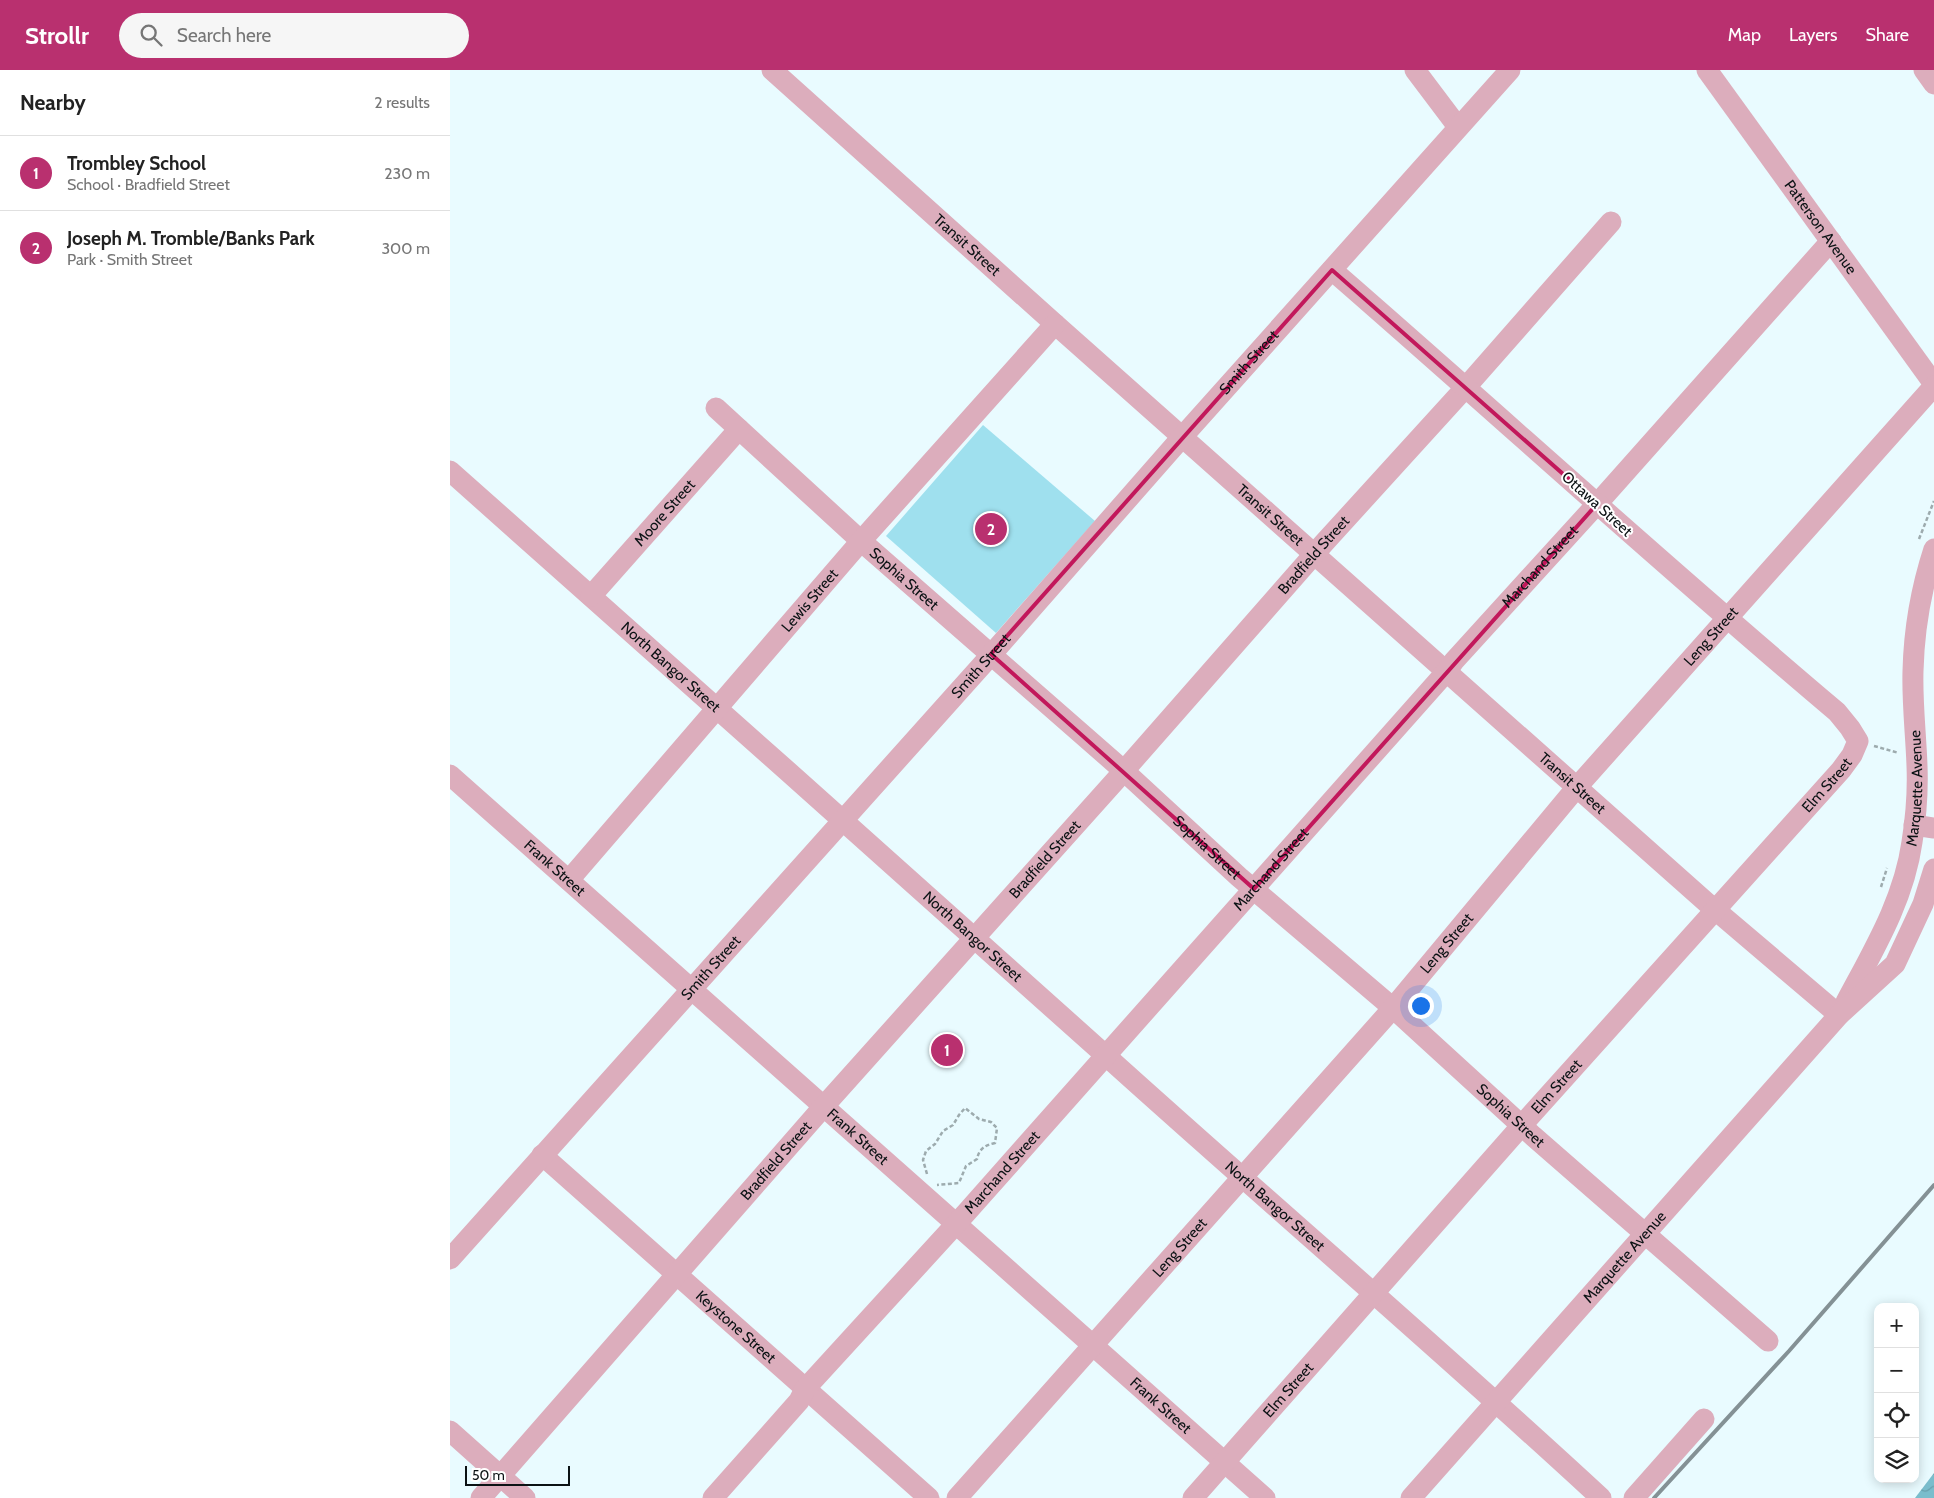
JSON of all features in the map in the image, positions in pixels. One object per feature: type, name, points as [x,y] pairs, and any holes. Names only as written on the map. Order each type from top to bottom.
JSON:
[{"type":"street","name":"Transit Street","points":[[772,70],[1577,788],[1715,910],[1839,1015]]},
{"type":"street","points":[[1415,70],[1458,127]]},
{"type":"street","name":"Smith Street","points":[[450,1259],[692,990],[1510,70]]},
{"type":"street","name":"Patterson Avenue","points":[[1707,70],[1934,385]]},
{"type":"street","points":[[1924,70],[1934,84]]},
{"type":"street","name":"Bradfield Street","points":[[481,1498],[824,1106],[1611,222]]},
{"type":"street","name":"Marchand Street","points":[[713,1498],[799,1402],[806,1389],[957,1223],[1447,672],[1454,660],[1597,504],[1831,241]]},
{"type":"street","name":"Ottawa Street","points":[[1332,270],[1727,620],[1837,712],[1858,741]]},
{"type":"street","name":"Lewis Street","points":[[569,880],[861,541],[1055,324]]},
{"type":"street","name":"Leng Street","points":[[957,1498],[1244,1177],[1392,1008],[1577,788],[1934,385]]},
{"type":"street","name":"Sophia Street","points":[[716,408],[861,541],[1124,771],[1254,889],[1392,1008],[1633,1224],[1647,1234],[1768,1341]]},
{"type":"street","name":"Moore Street","points":[[591,596],[739,429]]},
{"type":"street","name":"North Bangor Street","points":[[450,471],[1106,1056],[1497,1401],[1601,1498]]},
{"type":"street","name":"Marquette Avenue","points":[[1839,1015],[1891,914],[1906,868],[1912,842],[1924,826],[1917,768],[1913,672],[1926,545]]},
{"type":"street","name":"Elm Street","points":[[1193,1498],[1840,770],[1852,756],[1858,741]]},
{"type":"street","name":"Frank Street","points":[[450,774],[1265,1498]]},
{"type":"street","name":"Marquette Avenue","points":[[1411,1498],[1647,1234],[1839,1015],[1894,964],[1923,904],[1934,870]]},
{"type":"street","name":"Keystone Street","points":[[542,1155],[929,1498]]},
{"type":"street","points":[[1634,1498],[1704,1419]]},
{"type":"street","points":[[450,1431],[525,1498]]},
{"type":"path","points":[[1926,545],[1934,501]]},
{"type":"path","points":[[1858,741],[1899,753],[1899,743]]},
{"type":"path","points":[[1880,891],[1888,864]]},
{"type":"path","points":[[928,1178],[923,1160],[926,1151],[935,1144],[943,1131],[953,1125],[965,1108],[980,1119],[991,1122],[996,1128],[995,1143],[986,1145],[978,1153],[977,1159],[966,1166],[959,1182],[936,1185]]},
{"type":"highlighted area","points":[[1332,270],[1597,504],[1254,889],[991,654]]},
{"type":"shaded area","points":[[983,425],[1095,521],[996,633],[886,536]]},
{"type":"water","points":[[1934,1473],[1934,1498],[1915,1498]]},
{"type":"railway","points":[[1654,1498],[1789,1351],[1934,1185]]},
{"type":"place","name":"Joseph M. Tromble/Banks Park","points":[[991,529]]},
{"type":"place","name":"Trombley School","points":[[947,1050]]}]
